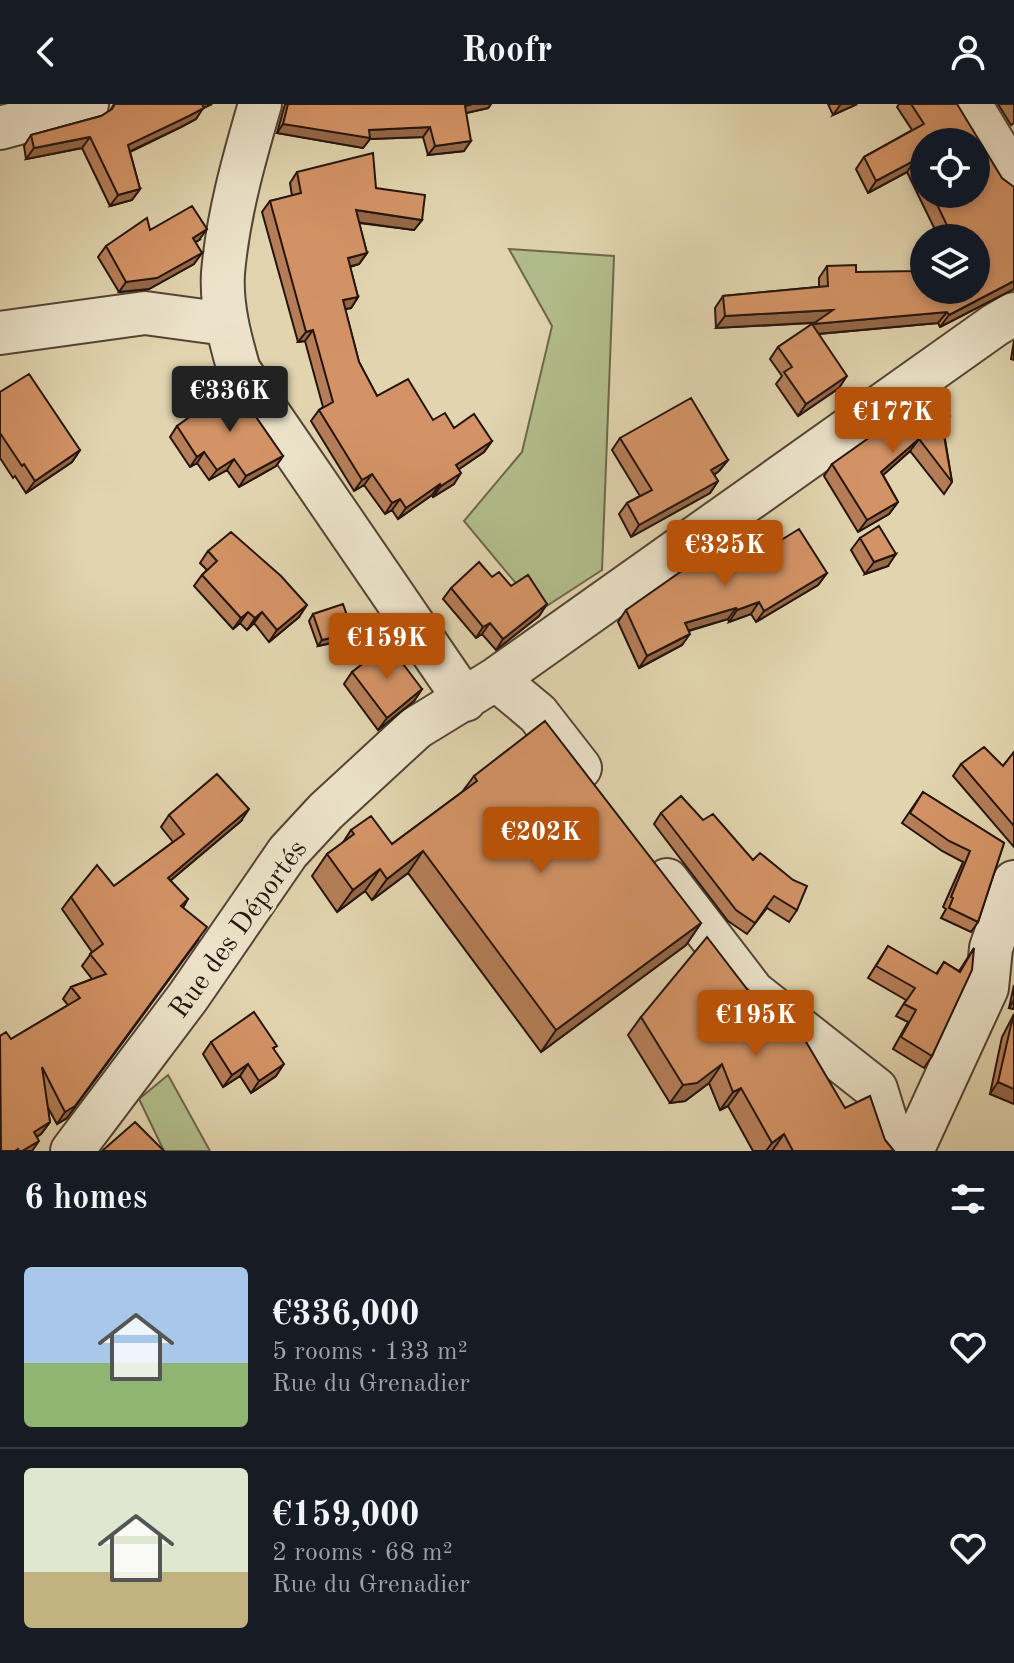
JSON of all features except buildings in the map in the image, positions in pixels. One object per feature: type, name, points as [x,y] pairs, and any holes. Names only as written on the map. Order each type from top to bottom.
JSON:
[{"type":"street","points":[[0,128],[87,104]]},
{"type":"street","points":[[260,104],[239,176],[223,275],[226,324],[239,370],[481,690],[538,714],[607,803]]},
{"type":"street","points":[[970,104],[1014,177]]},
{"type":"street","points":[[0,333],[145,313],[226,324]]},
{"type":"street","name":"Rue des Déportés","points":[[72,1151],[188,997],[288,852],[326,811],[416,728],[481,690],[1014,314]]},
{"type":"street","points":[[646,853],[753,992],[876,1089],[895,1151]]},
{"type":"street","points":[[912,1151],[987,988],[991,948],[1014,882]]},
{"type":"green space","points":[[509,249],[614,256],[602,570],[539,611],[464,521],[522,452],[552,326]]},
{"type":"green space","points":[[168,1075],[210,1151],[164,1151],[139,1099]]}]
